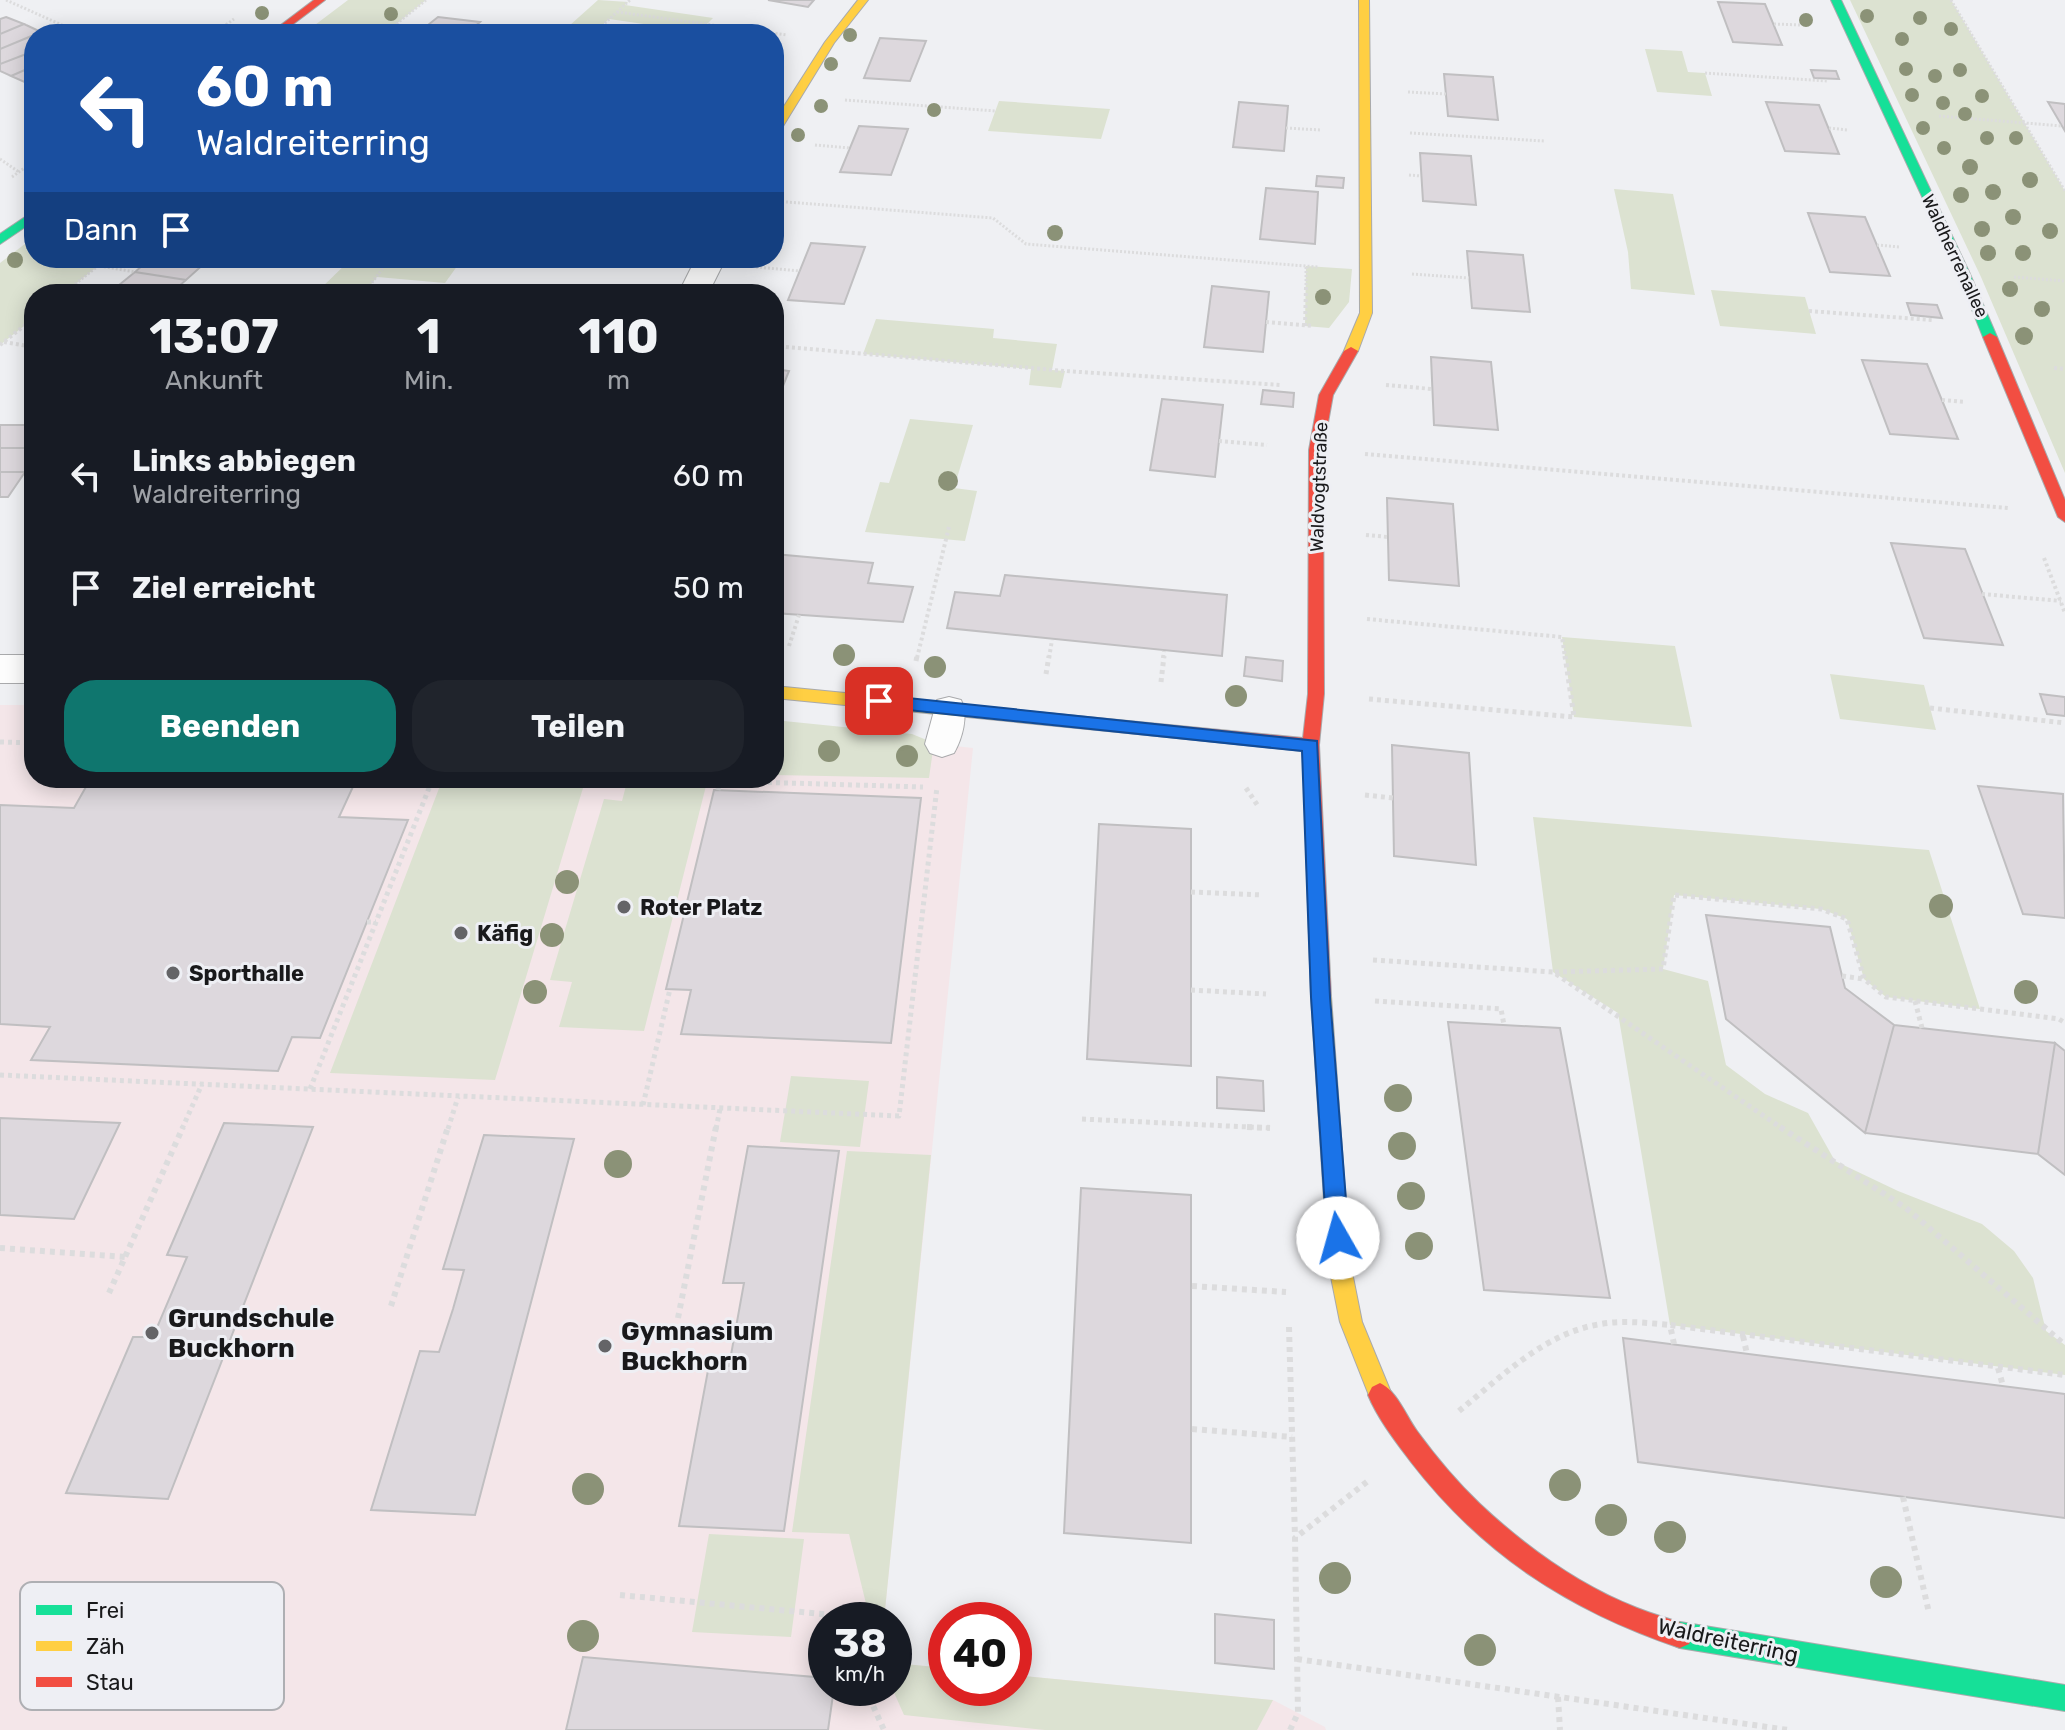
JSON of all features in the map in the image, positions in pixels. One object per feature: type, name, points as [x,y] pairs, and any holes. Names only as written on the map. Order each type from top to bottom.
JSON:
[{"type":"street","points":[[288,24],[320,0]]},
{"type":"street","points":[[784,115],[830,42],[863,0]]},
{"type":"street","name":"Waldvogtstraße","points":[[1311,745],[1316,694],[1316,450],[1326,395],[1362,330],[1366,313],[1364,0]]},
{"type":"street","name":"Waldherrenallee","points":[[1836,0],[1963,272],[2065,517]]},
{"type":"street","points":[[0,240],[24,222]]},
{"type":"street","points":[[0,669],[24,669]]},
{"type":"street","points":[[784,693],[1311,745]]},
{"type":"street","name":"Waldreiterring","points":[[1311,745],[1322,1029],[1332,1188],[1341,1263],[1359,1349],[1380,1396],[1412,1447],[1447,1490],[1498,1539],[1571,1587],[1659,1629],[2065,1698]]},
{"type":"lane","points":[[942,744],[949,709]]},
{"type":"path","points":[[6,0],[60,24]]},
{"type":"path","points":[[396,24],[426,0]]},
{"type":"path","points":[[604,24],[630,0]]},
{"type":"path","points":[[1951,0],[2065,191]]},
{"type":"path","points":[[617,12],[701,24]]},
{"type":"path","points":[[784,36],[792,37]]},
{"type":"path","points":[[1705,73],[1814,80]]},
{"type":"path","points":[[848,100],[996,111]]},
{"type":"path","points":[[1963,118],[2062,126]]},
{"type":"path","points":[[1366,130],[1544,141]]},
{"type":"path","points":[[0,159],[19,172]]},
{"type":"path","points":[[784,202],[993,218],[1026,244],[1469,278]]},
{"type":"path","points":[[1305,326],[1306,266]]},
{"type":"path","points":[[76,284],[96,268]]},
{"type":"path","points":[[111,268],[135,272]]},
{"type":"path","points":[[371,284],[383,268]]},
{"type":"path","points":[[2042,279],[2065,281]]},
{"type":"path","points":[[1809,311],[1916,319]]},
{"type":"path","points":[[1266,322],[1317,327]]},
{"type":"path","points":[[2,344],[24,326]]},
{"type":"path","points":[[2,344],[24,346]]},
{"type":"path","points":[[784,347],[1288,386]]},
{"type":"path","points":[[1316,450],[2010,509]]},
{"type":"path","points":[[920,643],[949,527]]},
{"type":"path","points":[[1982,594],[2061,601]]},
{"type":"path","points":[[1316,694],[1574,717],[1562,637],[1317,615]]},
{"type":"path","points":[[1045,681],[1052,640]]},
{"type":"path","points":[[1930,708],[2065,723]]},
{"type":"path","points":[[0,742],[24,743]]},
{"type":"path","points":[[0,1075],[899,1116],[942,744]]},
{"type":"path","points":[[784,781],[937,787]]},
{"type":"path","points":[[1240,781],[1253,795],[1260,810]]},
{"type":"path","points":[[310,1089],[429,788]]},
{"type":"path","points":[[1191,892],[1266,895],[1265,881]]},
{"type":"path","points":[[1371,959],[1553,972],[1663,969],[1674,895],[1821,909],[1847,919],[1864,979]]},
{"type":"path","points":[[367,922],[376,922]]},
{"type":"path","points":[[1553,972],[1854,1177],[1906,1208],[2065,1345]]},
{"type":"path","points":[[1842,976],[1864,979],[1886,997],[2059,1019],[2065,1023]]},
{"type":"path","points":[[1191,990],[1271,995],[1271,980]]},
{"type":"path","points":[[643,1105],[670,989]]},
{"type":"path","points":[[1371,1001],[1501,1009],[1504,1025]]},
{"type":"path","points":[[1915,1001],[1922,1028]]},
{"type":"path","points":[[109,1293],[202,1084]]},
{"type":"path","points":[[391,1306],[458,1097]]},
{"type":"path","points":[[678,1318],[720,1109]]},
{"type":"path","points":[[1082,1119],[1279,1128]]},
{"type":"path","points":[[0,1248],[126,1257]]},
{"type":"path","points":[[1287,1278],[1288,1307]]},
{"type":"path","points":[[1192,1286],[1287,1292]]},
{"type":"path","points":[[1288,1321],[1298,1713],[1290,1730]]},
{"type":"path","points":[[1457,1413],[1561,1335],[1592,1325],[1634,1322],[2065,1375]]},
{"type":"path","points":[[1670,1325],[1674,1344]]},
{"type":"path","points":[[1743,1335],[1747,1354]]},
{"type":"path","points":[[1998,1368],[2003,1386]]},
{"type":"path","points":[[1449,1401],[1462,1420]]},
{"type":"path","points":[[1192,1429],[1292,1437]]},
{"type":"path","points":[[1295,1538],[1412,1447]]},
{"type":"path","points":[[1903,1497],[1930,1617]]},
{"type":"path","points":[[620,1595],[808,1613]]},
{"type":"path","points":[[1297,1659],[1750,1728],[1788,1730]]},
{"type":"path","points":[[1558,1697],[1560,1730]]},
{"type":"path","points":[[873,1706],[884,1730]]},
{"type":"shaded area","name":"Gymnasium Buckhorn","points":[[0,705],[24,705],[24,788],[784,788],[784,727],[973,748],[886,1602],[808,1602],[808,1706],[912,1706],[912,1665],[928,1666],[928,1706],[1032,1706],[1032,1677],[1273,1700],[1326,1730],[0,1730]]},
{"type":"green space","points":[[348,0],[426,0],[396,24],[316,24]]},
{"type":"green space","points":[[598,0],[628,2],[625,5],[713,18],[707,24],[644,24],[609,19],[604,24],[571,24]]},
{"type":"green space","points":[[1850,0],[1951,0],[2065,191],[2065,473],[1981,277]]},
{"type":"green space","points":[[1645,49],[1682,51],[1688,72],[1705,73],[1712,96],[1657,92]]},
{"type":"green space","points":[[999,101],[1110,109],[1101,139],[988,131]]},
{"type":"green space","points":[[1614,189],[1673,194],[1695,295],[1631,289],[1628,252]]},
{"type":"green space","points":[[24,245],[24,268],[96,268],[76,284],[24,284],[24,326],[0,345],[0,263]]},
{"type":"green space","points":[[1306,266],[1352,269],[1349,302],[1329,328],[1305,326]]},
{"type":"green space","points":[[342,268],[456,268],[445,283],[377,277],[371,284],[325,284]]},
{"type":"green space","points":[[1711,290],[1805,297],[1816,334],[1720,326]]},
{"type":"green space","points":[[876,319],[994,329],[993,338],[1057,344],[1052,370],[1065,371],[1061,388],[1029,385],[1031,369],[863,354]]},
{"type":"green space","points":[[910,419],[973,425],[954,488],[977,491],[965,541],[865,532],[880,482],[889,483]]},
{"type":"green space","points":[[1562,637],[1675,646],[1692,727],[1574,717]]},
{"type":"green space","points":[[1830,674],[1924,685],[1936,730],[1840,719]]},
{"type":"green space","points":[[784,721],[912,734],[934,743],[929,778],[784,775]]},
{"type":"green space","name":"Käfig","points":[[439,788],[583,788],[495,1080],[330,1073]]},
{"type":"green space","name":"Roter Platz","points":[[625,788],[705,788],[644,1031],[559,1027],[572,982],[550,980],[604,799],[622,801]]},
{"type":"green space","points":[[1533,817],[1929,850],[1980,1009],[1886,997],[1864,979],[1847,919],[1821,909],[1674,895],[1663,969],[1708,981],[1726,1065],[1765,1094],[1808,1113],[1835,1161],[1898,1191],[1982,1224],[2014,1251],[2033,1278],[2046,1331],[2065,1345],[2065,1375],[1670,1325],[1618,1013],[1553,972]]},
{"type":"green space","points":[[791,1076],[869,1081],[860,1147],[780,1142]]},
{"type":"green space","points":[[847,1151],[931,1155],[886,1602],[866,1602],[849,1534],[792,1532]]},
{"type":"green space","points":[[709,1534],[804,1539],[791,1637],[692,1632]]},
{"type":"green space","points":[[912,1665],[928,1666],[928,1706],[1032,1706],[1032,1677],[1273,1700],[1257,1730],[1045,1730],[904,1715],[900,1706],[912,1706]]},
{"type":"building","points":[[768,0],[814,0],[808,7]]},
{"type":"building","points":[[1718,2],[1765,4],[1782,45],[1733,42]]},
{"type":"building","points":[[6,17],[24,24],[0,34],[0,19]]},
{"type":"building","points":[[438,17],[480,22],[478,24],[429,24]]},
{"type":"building","points":[[24,24],[24,39],[0,49],[0,34]]},
{"type":"building","points":[[880,38],[926,41],[910,81],[864,78]]},
{"type":"building","points":[[24,39],[24,55],[0,64],[0,49]]},
{"type":"building","points":[[24,55],[24,70],[11,76],[0,71],[0,64]]},
{"type":"building","points":[[24,70],[24,82],[11,76]]},
{"type":"building","points":[[1811,70],[1836,71],[1839,79],[1814,78]]},
{"type":"building","points":[[1444,74],[1493,77],[1498,120],[1448,116]]},
{"type":"building","points":[[1239,102],[1288,106],[1284,151],[1233,147]]},
{"type":"building","points":[[1766,102],[1819,105],[1839,154],[1785,151]]},
{"type":"building","points":[[2048,102],[2065,104],[2065,131],[2062,126]]},
{"type":"building","points":[[859,126],[908,129],[891,175],[840,172]]},
{"type":"building","points":[[1420,153],[1471,156],[1476,205],[1423,201]]},
{"type":"building","points":[[1317,176],[1344,178],[1343,188],[1316,186]]},
{"type":"building","points":[[1266,188],[1318,192],[1315,244],[1260,239]]},
{"type":"building","points":[[1808,213],[1865,217],[1890,276],[1830,272]]},
{"type":"building","points":[[811,243],[865,247],[844,304],[788,300]]},
{"type":"building","points":[[1467,251],[1523,255],[1530,312],[1472,308]]},
{"type":"building","points":[[140,268],[199,268],[186,280],[135,272]]},
{"type":"building","points":[[135,272],[186,280],[181,284],[120,284]]},
{"type":"building","points":[[1212,286],[1269,292],[1263,352],[1204,347]]},
{"type":"building","points":[[1907,303],[1937,305],[1942,318],[1911,315]]},
{"type":"building","points":[[1431,357],[1491,362],[1498,430],[1434,425]]},
{"type":"building","points":[[1862,360],[1927,364],[1958,439],[1890,434]]},
{"type":"building","points":[[1263,390],[1294,393],[1293,407],[1261,404]]},
{"type":"building","points":[[1162,399],[1223,405],[1215,477],[1150,470]]},
{"type":"building","points":[[0,425],[24,425],[24,448],[0,448]]},
{"type":"building","points":[[0,448],[24,448],[24,472],[0,472]]},
{"type":"building","points":[[0,472],[24,472],[8,497],[0,497]]},
{"type":"building","points":[[1387,498],[1453,504],[1459,586],[1389,580]]},
{"type":"building","points":[[1891,543],[1965,549],[2003,645],[1924,638]]},
{"type":"building","points":[[784,555],[873,563],[868,583],[913,587],[903,622],[784,614]]},
{"type":"building","points":[[1005,575],[1227,595],[1222,656],[947,628],[955,592],[1000,596]]},
{"type":"building","points":[[1246,657],[1283,661],[1282,681],[1244,676]]},
{"type":"building","points":[[2040,694],[2065,697],[2065,716],[2047,714]]},
{"type":"building","points":[[1392,745],[1469,753],[1476,865],[1394,856]]},
{"type":"building","points":[[1978,786],[2063,794],[2065,918],[2023,914]]},
{"type":"building","name":"Sporthalle","points":[[85,788],[352,788],[339,817],[408,820],[320,1038],[292,1037],[278,1071],[31,1060],[50,1027],[0,1024],[0,805],[74,808]]},
{"type":"building","points":[[714,790],[921,798],[891,1043],[681,1034],[691,990],[666,989]]},
{"type":"building","points":[[1099,824],[1191,829],[1191,1066],[1087,1059]]},
{"type":"building","points":[[1706,915],[1830,927],[1845,988],[1894,1025],[1865,1133],[1726,1019]]},
{"type":"building","points":[[1448,1022],[1560,1028],[1610,1298],[1484,1290]]},
{"type":"building","points":[[1894,1025],[2055,1043],[2038,1154],[1865,1133]]},
{"type":"building","points":[[2055,1043],[2065,1051],[2065,1175],[2038,1154]]},
{"type":"building","points":[[1217,1077],[1263,1081],[1264,1111],[1217,1108]]},
{"type":"building","points":[[0,1118],[120,1123],[74,1219],[0,1215]]},
{"type":"building","points":[[224,1123],[313,1127],[168,1499],[66,1493],[133,1337],[153,1337],[187,1257],[167,1255]]},
{"type":"building","points":[[484,1135],[574,1139],[475,1515],[371,1510],[420,1351],[439,1352],[453,1309],[464,1270],[443,1269]]},
{"type":"building","points":[[748,1146],[839,1151],[784,1531],[679,1526],[709,1365],[729,1366],[744,1283],[723,1283]]},
{"type":"building","points":[[1081,1188],[1191,1195],[1191,1543],[1064,1533]]},
{"type":"building","points":[[1623,1338],[2065,1394],[2065,1518],[1638,1462]]},
{"type":"building","points":[[1215,1614],[1274,1620],[1274,1669],[1215,1663]]},
{"type":"building","points":[[583,1657],[808,1676],[808,1706],[831,1706],[828,1730],[566,1730]]},
{"type":"traffic: fast","points":[[1836,0],[1963,272],[1990,337]]},
{"type":"traffic: fast","points":[[0,240],[24,222]]},
{"type":"traffic: fast","points":[[1680,1635],[2065,1698]]},
{"type":"traffic: slow","points":[[784,115],[830,42],[863,0]]},
{"type":"traffic: slow","points":[[1351,351],[1366,313],[1364,0]]},
{"type":"traffic: slow","points":[[784,693],[1118,726]]},
{"type":"traffic: slow","points":[[1321,996],[1339,1262],[1351,1322],[1380,1395]]},
{"type":"traffic: jam","points":[[288,24],[320,0]]},
{"type":"traffic: jam","points":[[1990,337],[2065,517]]},
{"type":"traffic: jam","points":[[1311,745],[1316,694],[1316,450],[1326,395],[1351,351]]},
{"type":"traffic: jam","points":[[1118,726],[1311,745],[1321,996]]},
{"type":"traffic: jam","points":[[1380,1395],[1436,1475],[1507,1544],[1547,1574],[1589,1599],[1634,1620],[1680,1635]]},
{"type":"place","name":"Roter Platz","points":[[624,907]]},
{"type":"place","name":"Käfig","points":[[461,933]]},
{"type":"place","name":"Sporthalle","points":[[173,973]]},
{"type":"place","name":"Grundschule Buckhorn","points":[[152,1333]]},
{"type":"place","name":"Gymnasium Buckhorn","points":[[605,1346]]},
{"type":"route","points":[[879,701],[1311,745],[1320,997],[1338,1238]]}]
